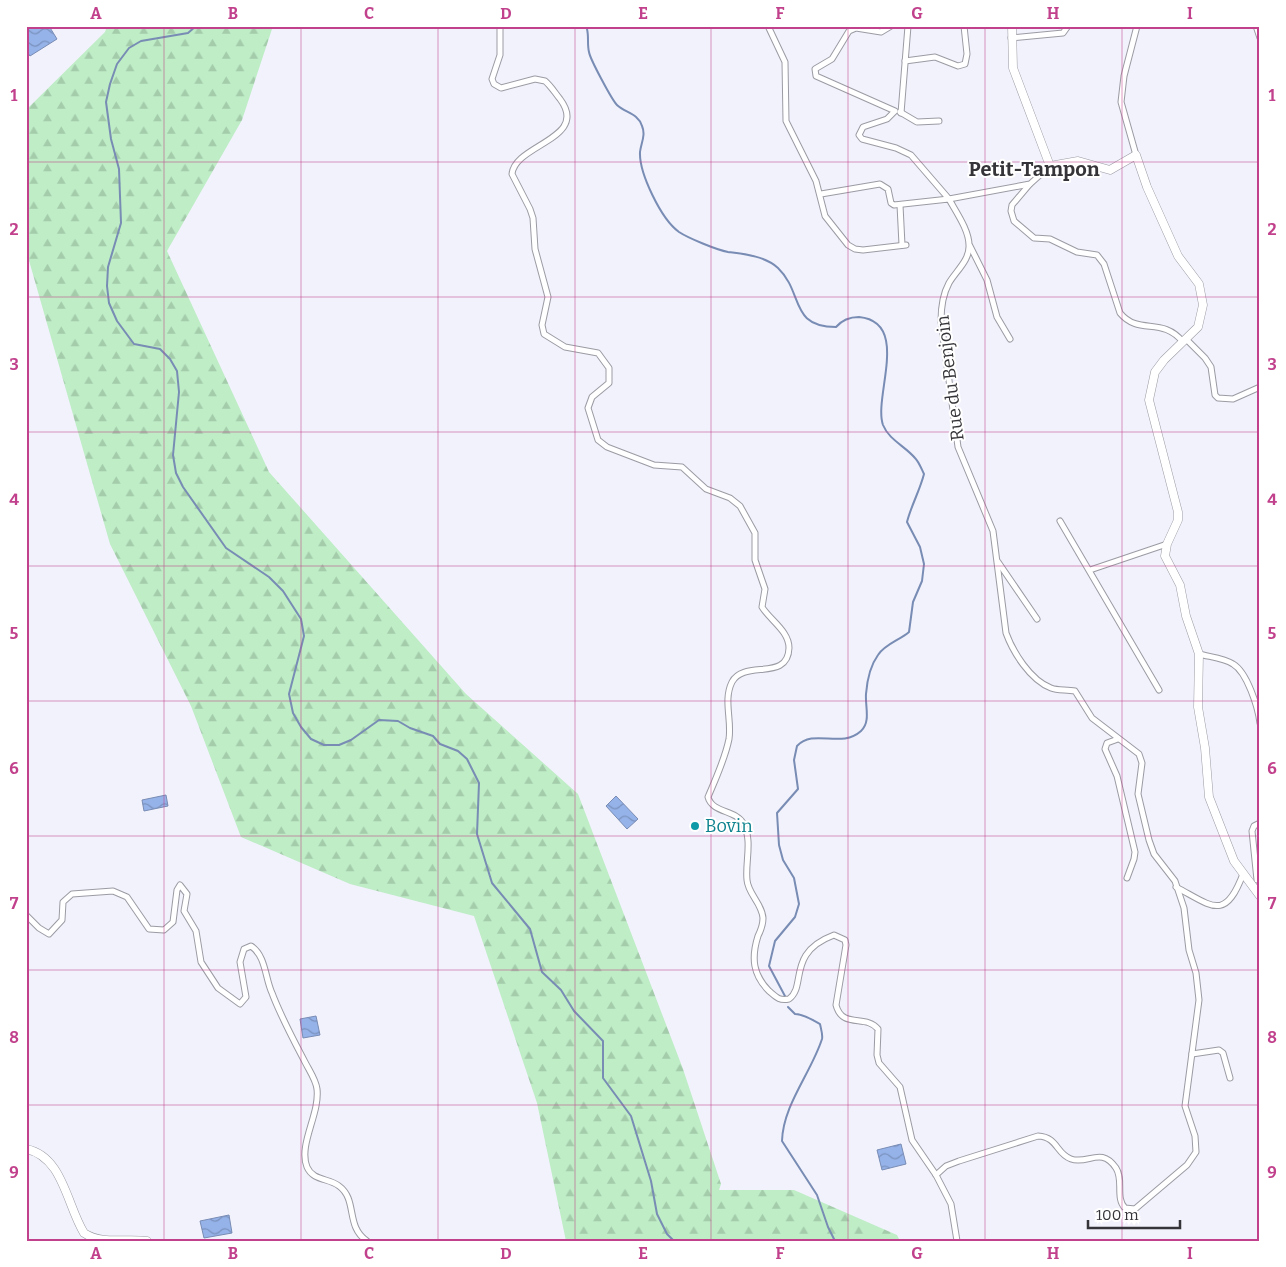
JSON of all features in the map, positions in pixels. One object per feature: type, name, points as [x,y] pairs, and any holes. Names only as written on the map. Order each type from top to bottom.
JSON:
[{"type":"street","points":[[500,26],[500,55],[492,80],[494,84],[501,88],[535,80],[545,81],[563,104],[566,111],[566,120],[558,134],[518,160],[512,174],[513,180],[530,208],[533,218],[535,250],[548,297],[542,325],[544,334],[565,347],[598,353],[609,368],[609,383],[592,397],[588,408],[598,440],[607,448],[654,465],[682,468],[706,490],[730,498],[740,506],[755,533],[755,560],[765,588],[762,607],[788,640],[788,655],[778,666],[768,670],[744,672],[738,675],[732,682],[728,698],[729,736],[720,769],[708,796],[712,804],[739,819],[745,827],[749,855],[747,881],[763,916],[763,925],[754,948],[755,972],[762,984],[774,996],[782,1000],[789,999],[794,994],[800,964],[809,950],[823,939],[834,936],[844,940],[846,945],[836,1005],[837,1011],[845,1019],[870,1023],[878,1029],[877,1055],[879,1063],[900,1087],[912,1140],[936,1175],[951,1204],[957,1241]]},
{"type":"street","points":[[768,26],[786,62],[786,121],[816,180],[825,216],[848,245],[863,250],[904,245],[900,205]]},
{"type":"street","points":[[891,26],[881,32],[856,28],[849,31],[832,59],[818,65],[815,71],[816,76],[901,113],[917,122],[939,121]]},
{"type":"street","points":[[901,113],[908,26]]},
{"type":"street","points":[[905,61],[935,57],[958,66],[965,64],[967,54],[964,26]]},
{"type":"street","points":[[1012,26],[1014,68],[1050,166]]},
{"type":"street","points":[[1012,38],[1063,33],[1068,26]]},
{"type":"street","points":[[1137,26],[1124,76],[1122,102],[1136,155],[1147,187],[1178,256],[1199,284],[1202,293],[1202,317],[1198,327],[1160,364],[1150,390],[1149,400],[1156,433],[1178,512],[1176,526],[1167,544],[1165,556],[1180,585],[1186,616],[1199,654],[1198,707],[1206,760],[1209,797],[1229,852],[1243,874],[1256,881]]},
{"type":"street","points":[[1256,26],[1260,38]]},
{"type":"street","points":[[894,111],[887,119],[863,127],[860,136],[867,141],[896,148],[911,155],[948,199],[966,232],[970,246],[987,280],[997,317],[1010,339]]},
{"type":"street","points":[[1136,155],[1110,170],[1078,161],[1050,166],[1030,184],[1012,206],[1011,211],[1014,221],[1034,238],[1050,239],[1077,252],[1097,256],[1104,264],[1120,313],[1125,319],[1135,324],[1174,331],[1185,340],[1208,362],[1215,394],[1218,398],[1222,400],[1233,399],[1260,387]]},
{"type":"street","points":[[821,194],[880,184],[888,189],[891,203],[900,205],[948,199],[1030,184]]},
{"type":"street","name":"Rue du Benjoin","points":[[936,1175],[946,1166],[959,1161],[1043,1136],[1056,1143],[1062,1153],[1070,1159],[1077,1160],[1096,1156],[1110,1162],[1120,1176],[1121,1203],[1125,1208],[1132,1210],[1187,1165],[1196,1152],[1195,1136],[1185,1106],[1199,1000],[1198,986],[1188,950],[1184,908],[1171,874],[1154,854],[1150,845],[1138,794],[1139,754],[1092,718],[1075,691],[1049,687],[1030,673],[1006,632],[993,531],[958,446],[941,321],[943,302],[948,285],[966,259],[970,246]]},
{"type":"street","points":[[1060,521],[1158,690]]},
{"type":"street","points":[[1090,570],[1167,544]]},
{"type":"street","name":"Rue du Benjoin","points":[[998,561],[1037,619]]},
{"type":"street","points":[[1199,654],[1231,662],[1236,666],[1252,692],[1260,723]]},
{"type":"street","points":[[1118,739],[1107,743],[1105,749],[1117,776],[1135,852],[1127,878]]},
{"type":"street","points":[[1260,824],[1254,826],[1252,831],[1256,881],[1260,896]]},
{"type":"street","points":[[1176,887],[1210,904],[1222,905],[1232,899],[1243,874]]},
{"type":"street","points":[[26,915],[39,928],[49,934],[62,920],[63,902],[72,894],[113,891],[127,897],[150,929],[164,930],[173,922],[177,890],[180,885],[187,894],[184,911],[196,930],[201,962],[218,988],[240,1004],[246,997],[240,962],[244,949],[251,946],[259,952],[271,992],[317,1087],[318,1106],[307,1142],[306,1166],[312,1174],[338,1185],[344,1190],[350,1202],[354,1229],[367,1241]]},
{"type":"street","points":[[1192,1054],[1219,1050],[1222,1053],[1230,1078]]},
{"type":"street","points":[[26,1149],[45,1157],[56,1171],[84,1233],[102,1240],[123,1238],[147,1241]]},
{"type":"green space","points":[[107,26],[273,26],[242,120],[167,251],[269,472],[466,694],[578,794],[683,1069],[721,1184],[719,1190],[794,1190],[897,1235],[900,1241],[566,1241],[537,1103],[474,916],[350,884],[241,837],[191,706],[110,544],[26,250],[26,110],[105,32]]},
{"type":"water","points":[[26,26],[49,26],[57,39],[30,56],[26,51]]},
{"type":"water","points":[[166,795],[168,806],[144,811],[142,800]]},
{"type":"water","points":[[616,796],[638,819],[627,829],[606,806]]},
{"type":"water","points":[[316,1016],[320,1035],[303,1038],[300,1019]]},
{"type":"water","points":[[901,1144],[906,1164],[882,1170],[877,1150]]},
{"type":"water","points":[[229,1215],[232,1233],[204,1238],[200,1221]]},
{"type":"waterway","points":[[196,26],[188,33],[141,41],[129,48],[117,64],[110,84],[106,102],[111,139],[119,169],[121,223],[108,267],[107,286],[109,303],[117,321],[134,344],[160,349],[170,359],[177,371],[179,392],[173,455],[176,473],[183,487],[226,548],[269,577],[283,591],[301,619],[304,636],[289,694],[293,713],[301,727],[311,739],[324,745],[339,745],[351,740],[379,720],[398,721],[410,728],[433,736],[440,744],[458,751],[467,759],[479,783],[477,834],[492,883],[530,929],[542,972],[561,990],[574,1011],[603,1041],[603,1078],[631,1116],[651,1181],[657,1214],[667,1234],[674,1241]]},
{"type":"waterway","points":[[587,29],[590,56],[606,88],[617,105],[638,118],[642,126],[643,136],[640,152],[643,172],[658,207],[672,226],[679,232],[710,246],[728,252],[754,256],[773,264],[786,278],[799,307],[811,321],[821,325],[836,327],[846,319],[859,317],[875,322],[883,332],[887,346],[881,413],[883,425],[889,435],[911,454],[920,465],[924,474],[907,522],[920,547],[924,564],[922,581],[913,602],[909,632],[881,651],[873,664],[866,689],[867,719],[861,731],[845,738],[811,739],[797,746],[794,760],[798,789],[777,813],[779,845],[783,860],[794,878],[799,904],[795,917],[775,941],[769,966],[786,998]]},
{"type":"waterway","points":[[788,1007],[795,1014],[805,1016],[820,1024],[822,1037],[817,1052],[792,1102],[787,1115],[782,1141],[817,1195],[835,1241]]},
{"type":"place","name":"Bovin","points":[[695,826]]},
{"type":"district","name":"Petit-Tampon","points":[[1034,169]]}]
